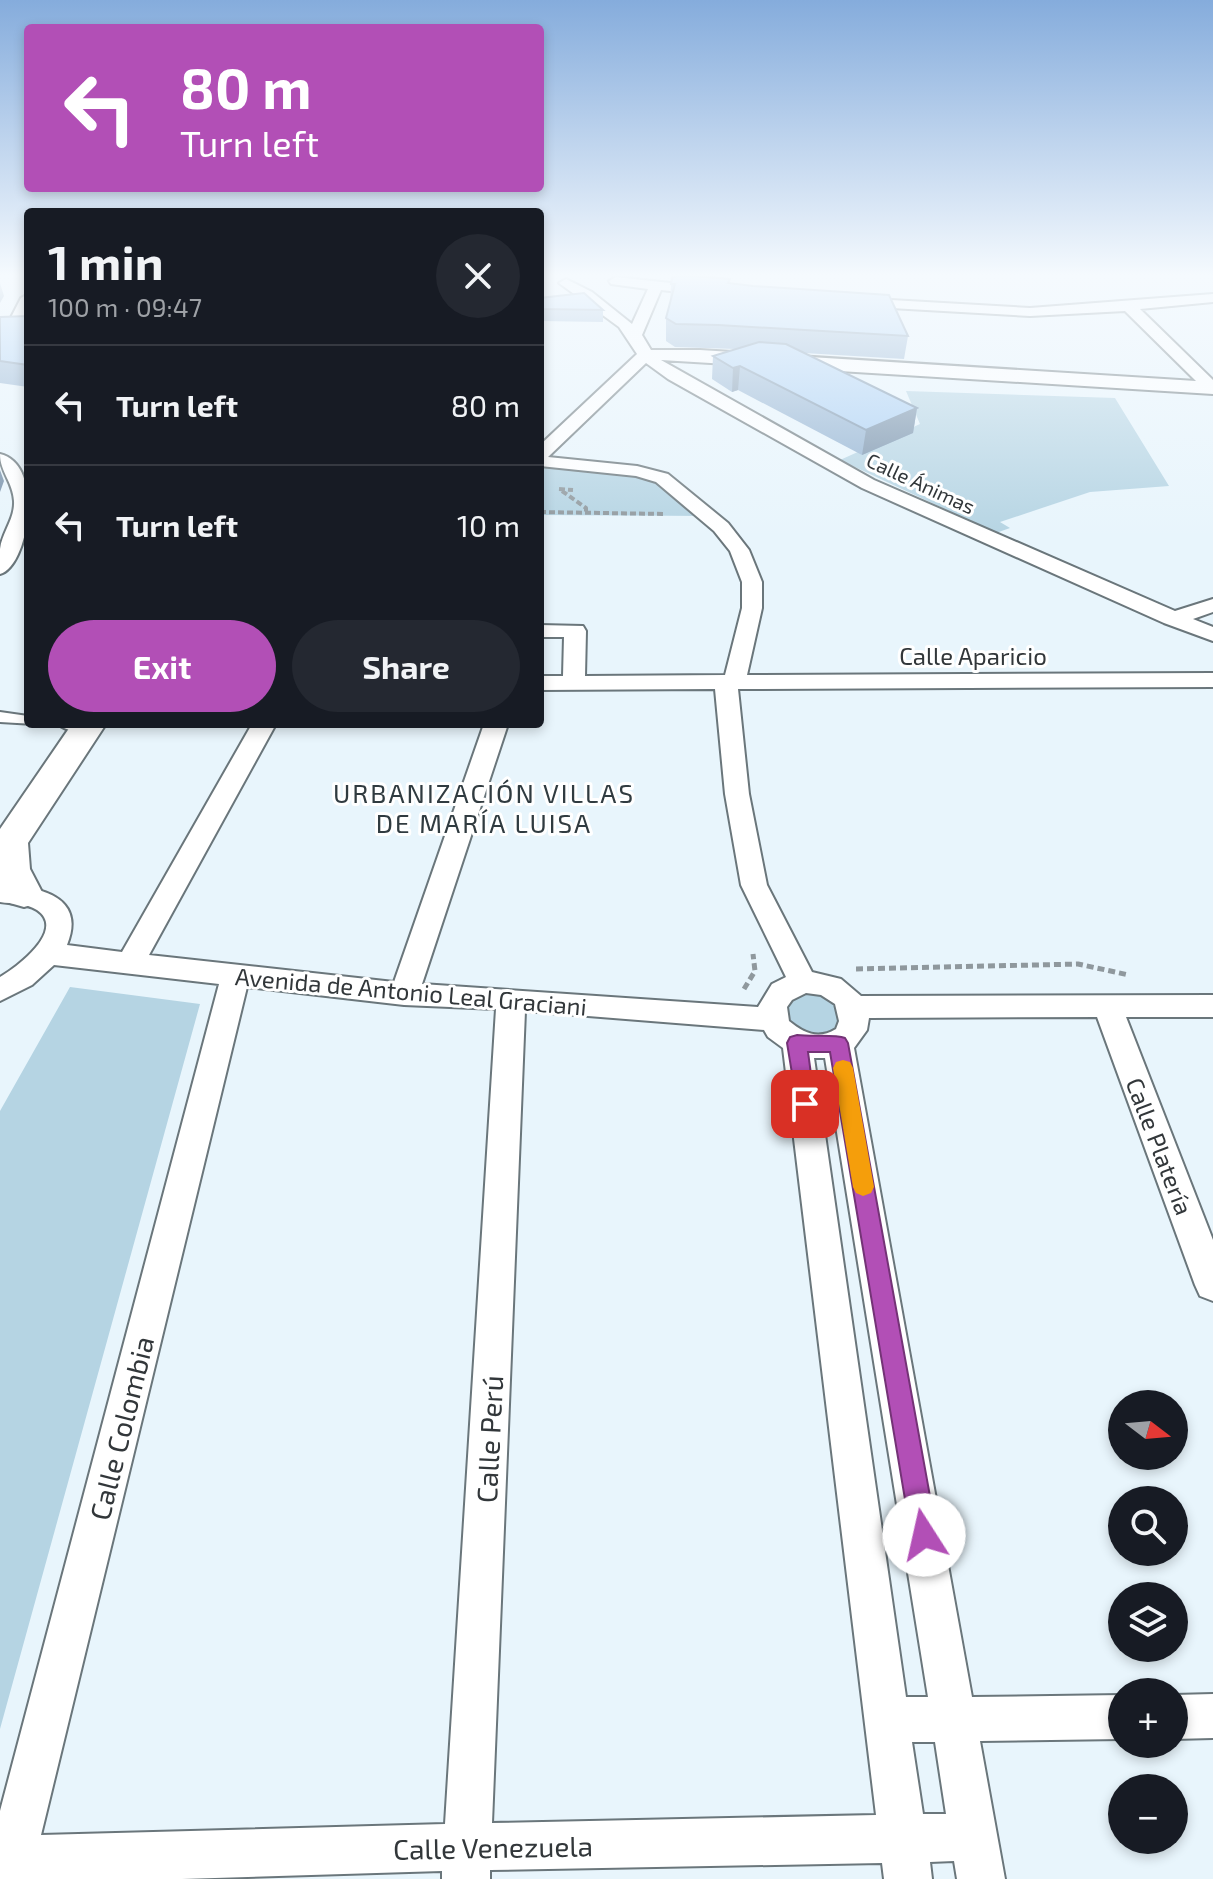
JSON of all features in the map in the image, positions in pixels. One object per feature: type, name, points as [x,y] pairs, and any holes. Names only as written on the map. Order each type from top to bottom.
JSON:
[{"type":"main road","points":[[12,894],[13,880],[5,849],[79,728]]},
{"type":"street","points":[[544,454],[636,364]]},
{"type":"street","name":"Calle Ánimas","points":[[657,364],[868,484],[1213,635]]},
{"type":"street","points":[[783,364],[818,379]]},
{"type":"street","points":[[839,364],[1212,388]]},
{"type":"street","points":[[1187,364],[1212,388]]},
{"type":"street","points":[[874,382],[914,368]]},
{"type":"street","points":[[0,459],[17,475],[24,489],[23,515],[0,568]]},
{"type":"street","points":[[544,459],[637,471],[662,478],[721,527],[739,550],[752,582],[752,608],[730,683],[737,794],[754,885],[803,982]]},
{"type":"street","points":[[1171,619],[1213,605]]},
{"type":"street","points":[[544,631],[575,631],[574,681]]},
{"type":"street","name":"Calle Aparicio","points":[[544,683],[1213,680]]},
{"type":"street","points":[[0,717],[24,720]]},
{"type":"street","points":[[129,965],[262,728]]},
{"type":"street","points":[[404,994],[495,728]]},
{"type":"street","points":[[0,990],[37,969],[51,954],[59,937],[59,921],[52,908],[12,894]]},
{"type":"street","name":"Avenida de Antonio Leal Graciani","points":[[51,954],[235,977],[404,994],[511,999],[784,1031]]},
{"type":"street","name":"Calle Colombia","points":[[9,1870],[235,977]]},
{"type":"street","points":[[784,1031],[821,1047],[838,1043],[855,1026],[854,1007],[844,994],[830,986],[803,982],[785,987],[772,1002],[784,1031],[905,1859]]},
{"type":"street","name":"Calle Perú","points":[[467,1863],[511,999]]},
{"type":"street","name":"Calle Platería","points":[[1107,1006],[1213,1285]]},
{"type":"street","points":[[854,1007],[1213,1006]]},
{"type":"street","points":[[838,1043],[978,1858]]},
{"type":"street","points":[[1188,1717],[1213,1716]]},
{"type":"street","points":[[887,1720],[1108,1717]]},
{"type":"street","name":"Calle Venezuela","points":[[9,1870],[978,1858]]},
{"type":"path","points":[[550,482],[586,508],[586,513]]},
{"type":"path","points":[[559,489],[574,490]]},
{"type":"path","points":[[544,512],[666,514]]},
{"type":"shaded area","points":[[906,391],[1115,398],[1169,486],[1090,492],[1000,522],[1010,528],[996,533],[840,460],[920,424]]},
{"type":"shaded area","points":[[544,461],[662,478],[708,516],[544,515]]},
{"type":"shaded area","points":[[70,987],[200,1004],[0,1729],[0,1111]]},
{"type":"shaded area","points":[[807,987],[847,1007],[837,1038],[793,1036],[779,1001]]},
{"type":"building","points":[[726,364],[826,364],[917,408],[866,430],[740,366],[733,368]]},
{"type":"slow traffic","points":[[843,1068],[863,1187]]},
{"type":"district","name":"URBANIZACIÓN VILLAS DE MARÍA LUISA","points":[[484,807]]},
{"type":"route","points":[[805,1104],[797,1043],[821,1047],[838,1043],[924,1535]]}]
